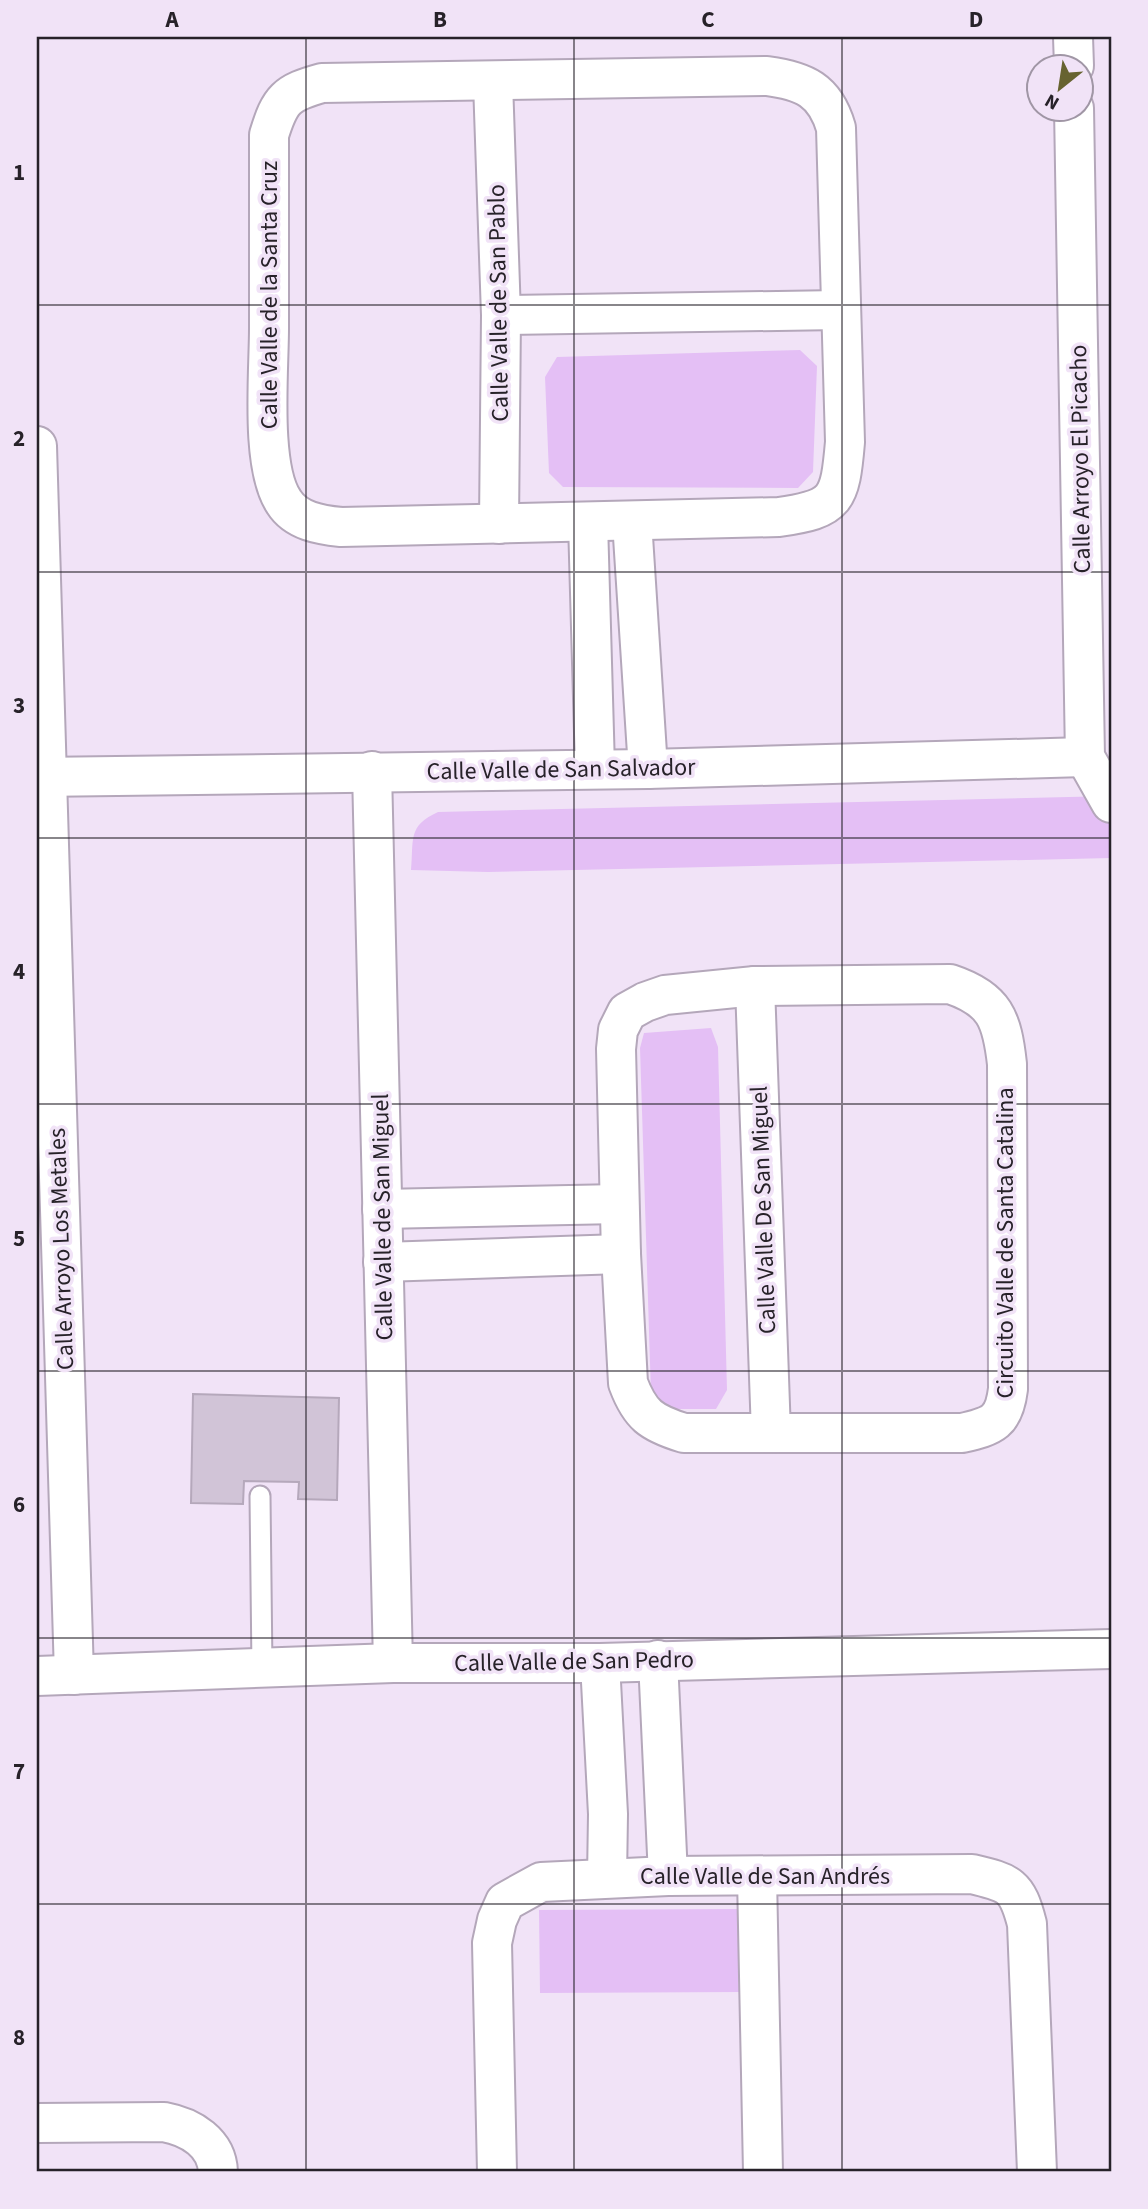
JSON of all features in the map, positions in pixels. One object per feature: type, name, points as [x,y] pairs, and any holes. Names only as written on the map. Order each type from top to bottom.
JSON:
[{"type":"street","name":"Calle Valle de la Santa Cruz","points":[[767,76],[789,79],[805,85],[823,99],[836,128],[840,310],[845,442],[843,469],[837,491],[826,505],[806,513],[779,517],[341,527],[321,525],[304,519],[285,504],[276,487],[270,435],[269,135],[275,115],[285,99],[301,89],[322,83],[767,76]]},
{"type":"street","name":"Calle Valle de San Pablo","points":[[493,82],[501,315],[499,524]]},
{"type":"street","name":"Calle Arroyo El Picacho","points":[[1074,122],[1085,757],[1111,803]]},
{"type":"street","points":[[501,315],[840,310]]},
{"type":"street","name":"Calle Arroyo Los Metales","points":[[37,446],[42,777],[74,1675]]},
{"type":"street","points":[[632,521],[648,769]]},
{"type":"street","points":[[588,522],[595,768]]},
{"type":"street","name":"Calle Valle de San Salvador","points":[[42,777],[648,769],[1085,757]]},
{"type":"street","name":"Calle Valle de San Miguel","points":[[372,771],[393,1663]]},
{"type":"street","name":"Circuito Valle de Santa Catalina","points":[[950,984],[971,991],[988,1004],[1004,1037],[1007,1064],[1008,1389],[1003,1413],[995,1422],[962,1433],[684,1433],[666,1428],[647,1417],[635,1402],[628,1383],[621,1254],[616,1049],[618,1030],[627,1012],[665,995],[755,986],[950,984]]},
{"type":"street","name":"Calle Valle De San Miguel","points":[[755,986],[771,1433]]},
{"type":"street","points":[[382,1209],[619,1203]]},
{"type":"street","points":[[383,1262],[621,1254]]},
{"type":"street","name":"Calle Valle de San Pedro","points":[[37,1676],[393,1663],[600,1662],[1111,1649]]},
{"type":"street","name":"Calle Valle de San Andrés","points":[[658,1660],[668,1876]]},
{"type":"street","name":"Calle Valle de San Andrés","points":[[600,1662],[608,1814],[607,1878]]},
{"type":"street","name":"Calle Valle de San Andrés","points":[[497,2172],[492,1943],[497,1920],[505,1902],[541,1882],[607,1878],[972,1874],[1012,1888],[1021,1900],[1027,1924],[1037,2172]]},
{"type":"street","points":[[757,1877],[763,2172]]},
{"type":"street","points":[[37,2123],[164,2122],[179,2125],[206,2141],[218,2161],[218,2172]]},
{"type":"lane","points":[[260,1496],[262,1668]]},
{"type":"shaded area","points":[[800,350],[817,366],[813,472],[798,488],[563,487],[549,473],[545,377],[557,357]]},
{"type":"shaded area","points":[[1111,796],[1111,858],[488,872],[411,870],[414,835],[421,823],[438,812]]},
{"type":"shaded area","points":[[711,1028],[718,1047],[727,1390],[716,1409],[666,1409],[651,1394],[640,1048],[644,1033]]},
{"type":"shaded area","points":[[739,1909],[740,1992],[540,1993],[539,1910]]},
{"type":"building","points":[[193,1394],[339,1398],[337,1500],[298,1499],[299,1482],[244,1481],[243,1504],[191,1503]]}]
